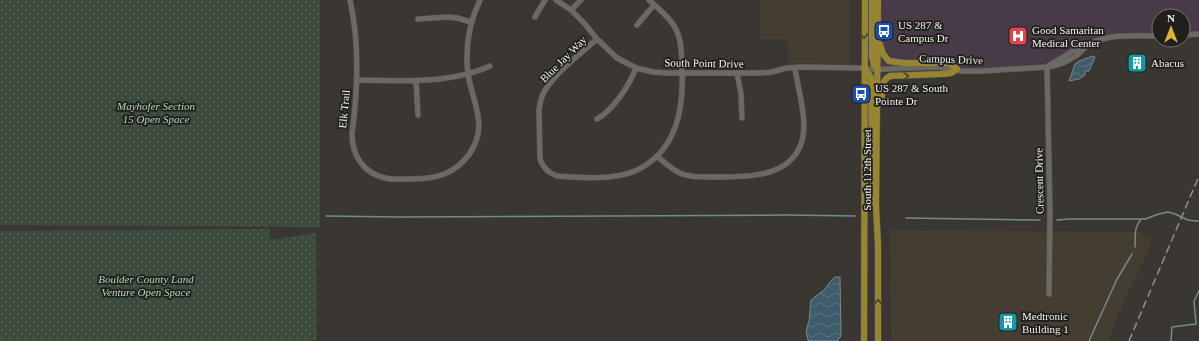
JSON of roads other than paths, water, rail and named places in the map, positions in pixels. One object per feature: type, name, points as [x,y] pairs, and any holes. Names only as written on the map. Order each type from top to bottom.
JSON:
[{"type":"main road","name":"South 112th Street","points":[[864,0],[864,341]]},
{"type":"main road","points":[[872,0],[872,57],[874,65],[878,70]]},
{"type":"main road","name":"South 112th Street","points":[[878,0],[876,206],[878,245],[878,341]]},
{"type":"main road","points":[[876,206],[879,202],[882,85],[884,81],[890,76],[951,73],[957,69],[949,63],[904,63],[889,61],[883,54],[878,37]]},
{"type":"main road","points":[[864,68],[871,77],[873,194],[876,206]]},
{"type":"street","name":"Elk Trail","points":[[350,0],[356,36],[357,80],[352,142],[354,152],[359,161],[364,167],[378,176],[391,179],[431,178],[446,174],[465,160],[476,142],[479,120],[468,73]]},
{"type":"street","points":[[468,73],[468,46],[471,22],[480,0]]},
{"type":"street","points":[[535,17],[545,0]]},
{"type":"street","name":"South Point Drive","points":[[556,0],[571,10],[597,39],[617,58],[636,68],[653,72],[761,74],[786,68],[864,68],[878,70]]},
{"type":"street","points":[[571,10],[581,0]]},
{"type":"street","name":"Blue Jay Way","points":[[597,39],[563,70],[543,93],[539,110],[540,159],[546,170],[557,176],[614,177],[624,175],[648,163],[662,152],[668,144],[679,118],[683,97],[682,53],[678,35],[669,20],[649,0]]},
{"type":"street","points":[[636,25],[654,5]]},
{"type":"street","points":[[418,19],[448,17],[471,22]]},
{"type":"street","points":[[1047,67],[1075,50],[1083,48],[1098,40],[1114,36],[1151,36]]},
{"type":"street","points":[[357,80],[416,81],[479,71],[490,66]]},
{"type":"street","name":"Campus Drive","points":[[878,70],[934,67],[957,69],[961,71],[982,71],[1047,67]]},
{"type":"street","name":"Crescent Drive","points":[[1047,67],[1050,214],[1049,294]]},
{"type":"street","points":[[597,119],[602,116],[624,91],[636,68]]},
{"type":"street","points":[[657,156],[671,168],[681,173],[690,176],[703,177],[755,176],[771,172],[785,165],[798,150],[804,132],[804,120],[795,68]]},
{"type":"street","points":[[737,74],[741,94],[742,118]]},
{"type":"street","points":[[416,81],[418,115]]},
{"type":"water","points":[[1093,56],[1095,57],[1089,71],[1085,71],[1085,75],[1079,79],[1069,81],[1075,64]]},
{"type":"water","points":[[835,277],[840,277],[841,336],[837,341],[810,341],[808,340],[806,331],[809,321],[811,300],[824,290]]},
{"type":"waterway","points":[[1057,220],[1145,219],[1168,212],[1188,220],[1199,221]]},
{"type":"waterway","points":[[326,216],[855,216]]},
{"type":"waterway","points":[[906,218],[1040,220]]},
{"type":"waterway","points":[[1135,247],[1135,233],[1141,219]]},
{"type":"waterway","points":[[1089,341],[1117,279],[1132,254]]},
{"type":"waterway","points":[[1171,341],[1172,327],[1196,324],[1194,301],[1199,291]]},
{"type":"railway","points":[[1129,341],[1199,176]]},
{"type":"place","name":"US 287 & Campus Dr","points":[[884,31]]},
{"type":"place","name":"Good Samaritan Medical Center","points":[[1018,36]]},
{"type":"place","name":"Abacus","points":[[1137,63]]},
{"type":"place","name":"US 287 & South Pointe Dr","points":[[861,94]]},
{"type":"place","name":"Medtronic Building 1","points":[[1008,322]]},
{"type":"park label","name":"Mayhofer Section 15 Open Space","points":[[156,112]]},
{"type":"park label","name":"Boulder County Land Venture Open Space","points":[[146,285]]}]
